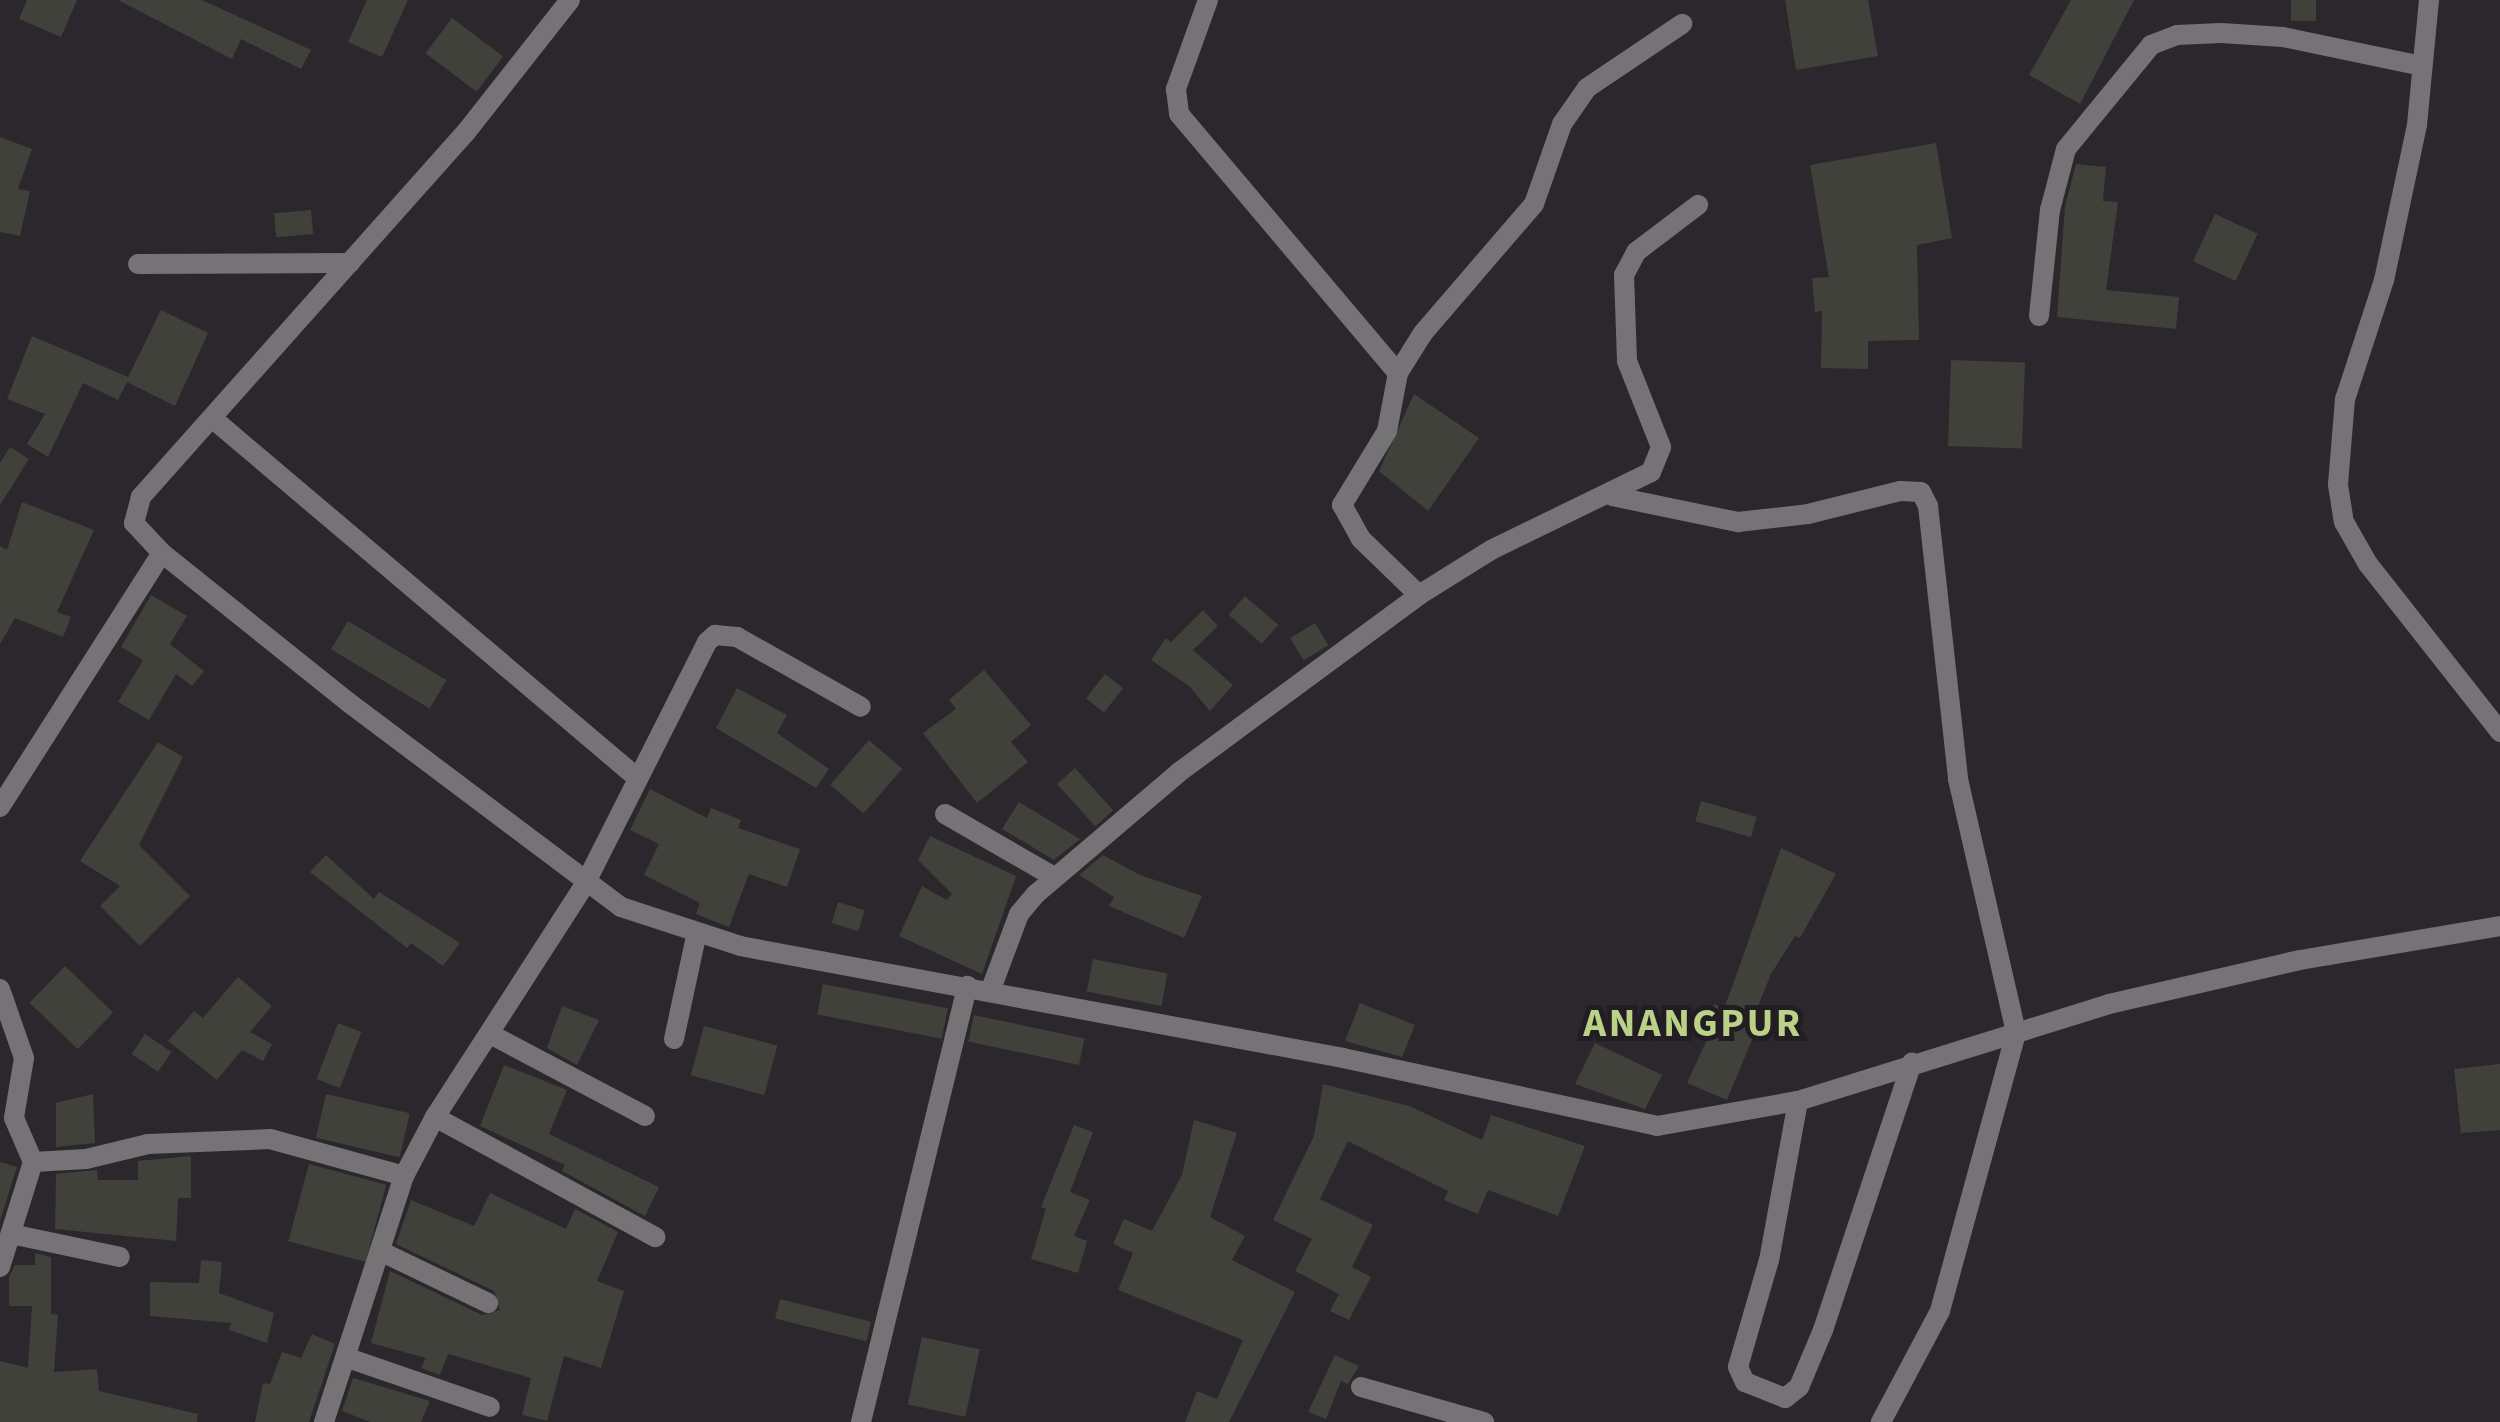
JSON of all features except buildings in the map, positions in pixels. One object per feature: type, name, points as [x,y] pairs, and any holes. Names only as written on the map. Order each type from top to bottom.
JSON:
[{"type":"street","points":[[570,0],[466,132],[212,418],[134,513],[140,534],[162,553],[585,884],[646,918],[696,936],[991,989],[1435,1077],[1626,1123],[1683,1125],[1798,1101],[2016,1032],[2300,960],[2500,926]]},
{"type":"street","points":[[1208,0],[1176,89],[1180,114],[1398,373]]},
{"type":"street","points":[[2429,0],[2422,66],[2384,280],[2345,399],[2338,485],[2344,522],[2368,564],[2500,732]]},
{"type":"street","points":[[1420,595],[1361,539],[1342,504],[1387,432],[1398,373],[1423,333],[1534,204],[1562,124],[1587,88],[1682,24]]},
{"type":"street","points":[[2039,316],[2050,210],[2066,149],[2151,45],[2177,35],[2236,34],[2340,46],[2422,66]]},
{"type":"street","points":[[991,989],[1019,914],[1054,877],[1178,773],[1420,595],[1491,550],[1612,496],[1651,472],[1661,447],[1627,360],[1624,275],[1636,252],[1698,205]]},
{"type":"street","points":[[138,264],[350,263]]},
{"type":"street","points":[[212,418],[524,678],[635,776]]},
{"type":"street","points":[[1612,496],[1738,522],[1808,514],[1900,491],[1926,498],[1958,779],[2016,1032],[1940,1310],[1881,1422]]},
{"type":"street","points":[[0,808],[162,553]]},
{"type":"street","points":[[324,1422],[348,1358],[404,1176],[435,1117],[492,1035],[585,884],[635,776],[715,635],[755,645],[860,707]]},
{"type":"street","points":[[946,814],[1054,877]]},
{"type":"street","points":[[674,1039],[696,936]]},
{"type":"street","points":[[861,1422],[967,986]]},
{"type":"street","points":[[0,989],[24,1058],[14,1118],[34,1162],[0,1268]]},
{"type":"street","points":[[492,1035],[645,1116]]},
{"type":"street","points":[[1798,1101],[1769,1260],[1738,1367],[1745,1382],[1785,1398],[1799,1388],[1823,1330],[1912,1062]]},
{"type":"street","points":[[435,1117],[655,1237]]},
{"type":"street","points":[[34,1162],[86,1159],[148,1144],[270,1140],[404,1176]]},
{"type":"street","points":[[11,1234],[120,1257]]},
{"type":"street","points":[[380,1251],[488,1303]]},
{"type":"street","points":[[348,1358],[490,1407]]},
{"type":"street","points":[[1361,1387],[1484,1422]]},
{"type":"district","name":"ANANGPUR","points":[[1693,1024]]}]
